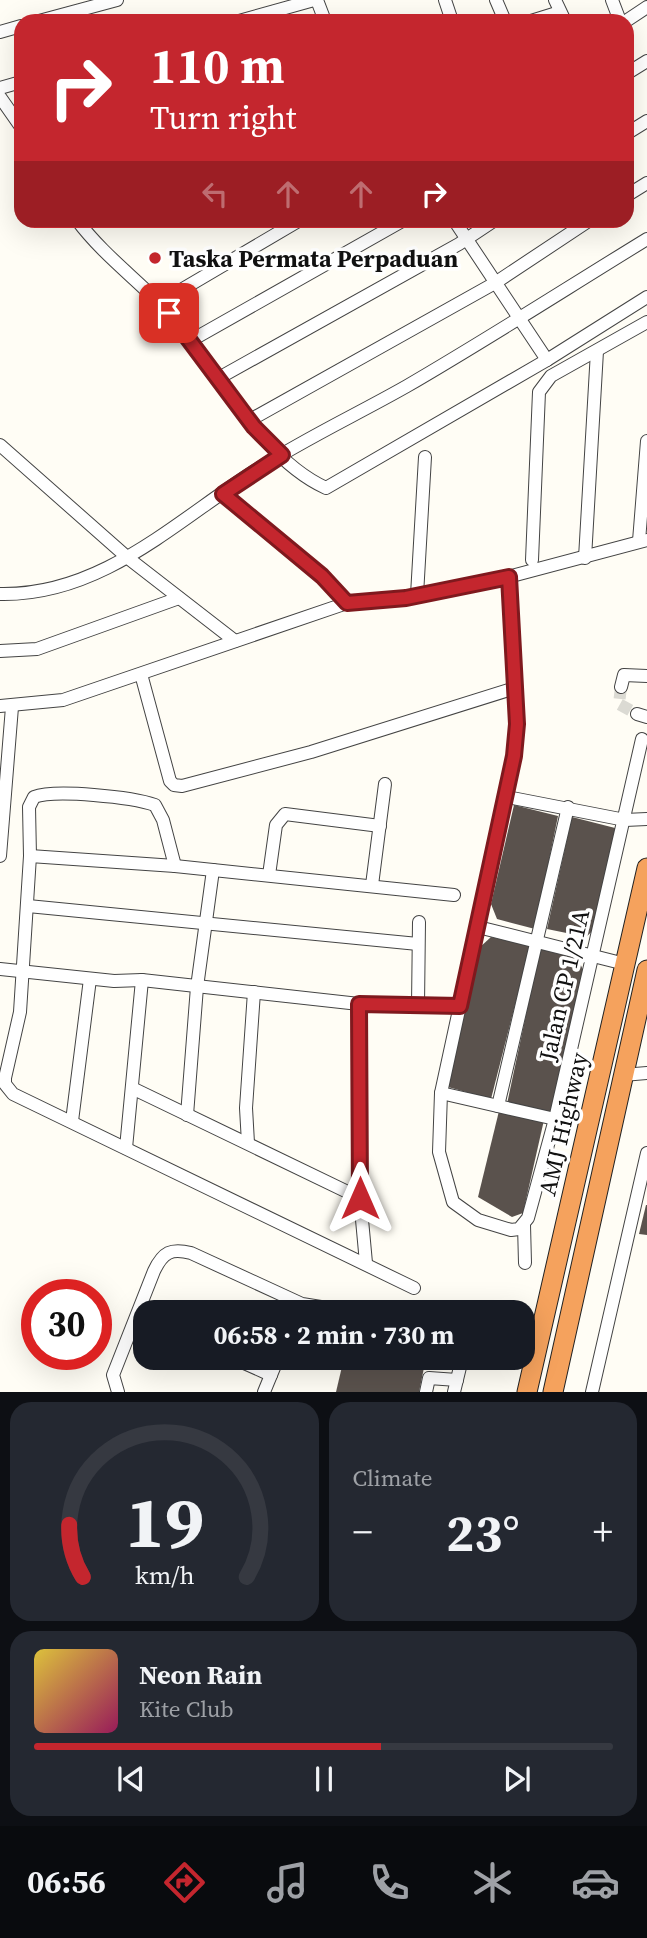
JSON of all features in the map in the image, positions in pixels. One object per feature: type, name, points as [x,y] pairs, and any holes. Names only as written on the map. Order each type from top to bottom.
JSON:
[{"type":"highway","name":"AMJ Highway","points":[[527,1392],[647,868]]},
{"type":"highway","name":"AMJ Highway","points":[[552,1392],[647,970]]},
{"type":"street","points":[[65,14],[117,0]]},
{"type":"street","points":[[264,14],[315,0]]},
{"type":"street","points":[[0,97],[14,117]]},
{"type":"street","points":[[83,228],[98,246],[159,303],[250,420],[282,455],[326,488],[547,360],[647,297]]},
{"type":"street","points":[[159,303],[286,228]]},
{"type":"street","points":[[190,341],[390,228]]},
{"type":"street","points":[[459,228],[547,360]]},
{"type":"street","points":[[218,379],[483,228]]},
{"type":"street","points":[[250,420],[495,282],[578,228]]},
{"type":"street","points":[[0,594],[28,594],[60,588],[128,558],[282,455],[520,320],[647,239]]},
{"type":"street","points":[[531,560],[539,392],[551,376],[647,322]]},
{"type":"street","points":[[585,558],[597,351]]},
{"type":"street","points":[[0,856],[6,707],[63,700],[347,603],[417,595],[509,577],[643,540],[647,441]]},
{"type":"street","points":[[0,445],[128,558],[235,641]]},
{"type":"street","points":[[417,595],[425,457]]},
{"type":"street","points":[[223,494],[322,576],[347,603]]},
{"type":"street","points":[[509,577],[517,724],[507,797],[441,1093],[439,1152],[453,1202],[464,1213],[511,1230],[524,1225]]},
{"type":"street","points":[[0,651],[37,649],[179,598]]},
{"type":"street","points":[[621,687],[627,673],[647,676]]},
{"type":"street","points":[[141,674],[170,781],[174,785],[182,786],[310,752],[515,688]]},
{"type":"street","name":"Jalan CP 1/21A","points":[[525,1263],[524,1225],[555,1119],[642,739]]},
{"type":"street","points":[[372,885],[384,784]]},
{"type":"street","points":[[176,866],[163,820],[155,805],[85,795],[45,793],[34,797],[29,807],[28,906],[20,1013],[5,1084],[13,1094],[414,1288]]},
{"type":"street","points":[[507,797],[625,820],[647,819]]},
{"type":"street","points":[[498,1106],[568,807]]},
{"type":"street","points":[[269,875],[276,825],[285,814],[380,826]]},
{"type":"street","points":[[30,856],[176,866],[454,895]]},
{"type":"street","points":[[187,1115],[197,987],[213,870]]},
{"type":"street","points":[[28,906],[418,944]]},
{"type":"street","points":[[418,1005],[419,922]]},
{"type":"street","points":[[478,927],[625,964]]},
{"type":"street","points":[[0,969],[90,979],[142,980],[359,1004],[460,1006]]},
{"type":"street","points":[[72,1121],[90,979]]},
{"type":"street","points":[[126,1148],[134,1089],[142,980]]},
{"type":"street","points":[[248,1143],[247,1108],[254,992]]},
{"type":"street","points":[[359,1004],[360,1198],[366,1263]]},
{"type":"street","points":[[623,1075],[647,1073]]},
{"type":"street","points":[[134,1089],[360,1198]]},
{"type":"street","points":[[441,1093],[555,1119]]},
{"type":"street","points":[[592,1392],[647,1153]]},
{"type":"street","points":[[146,1300],[159,1259],[168,1251],[178,1250],[283,1300]]},
{"type":"street","points":[[118,1392],[113,1375],[133,1333]]},
{"type":"street","points":[[260,1370],[271,1375]]},
{"type":"street","points":[[264,1392],[273,1370]]},
{"type":"street","points":[[426,1392],[429,1377],[456,1386]]},
{"type":"building","points":[[514,805],[558,816],[535,929],[497,919],[491,904]]},
{"type":"building","points":[[572,817],[619,829],[598,926],[586,937],[547,929]]},
{"type":"building","points":[[491,937],[530,946],[491,1099],[448,1087],[479,948]]},
{"type":"building","points":[[540,949],[578,959],[585,974],[550,1112],[507,1104]]},
{"type":"building","points":[[499,1111],[544,1120],[523,1213],[512,1217],[478,1197]]},
{"type":"building","points":[[647,1205],[647,1235],[639,1234]]},
{"type":"building","points":[[341,1370],[424,1370],[419,1392],[336,1392]]},
{"type":"tunnel","points":[[621,687],[619,704],[637,714]]},
{"type":"place","name":"Taska Permata Perpaduan","points":[[155,258]]},
{"type":"route","points":[[169,313],[254,427],[282,455],[223,494],[322,576],[347,603],[406,598],[509,577],[517,724],[514,756],[460,1006],[359,1004],[360,1198]]}]
